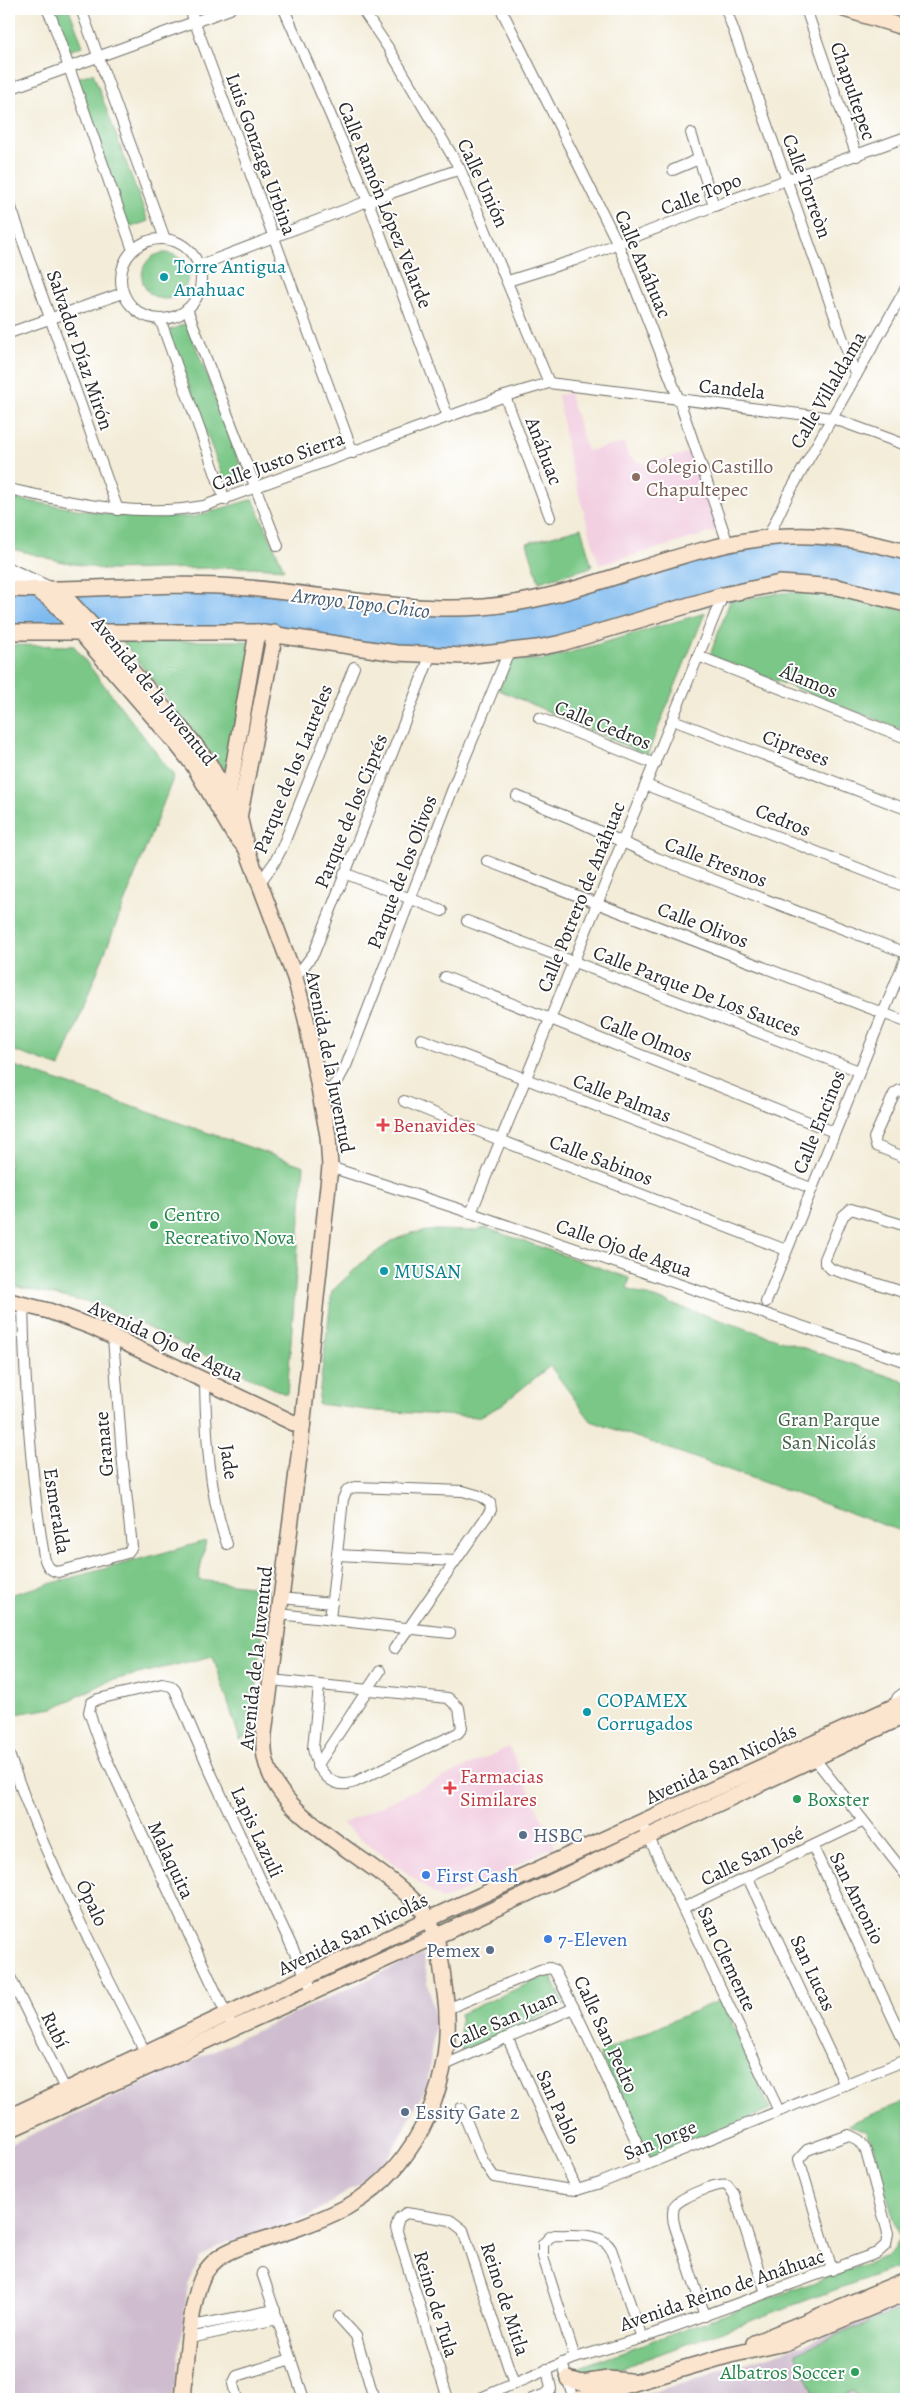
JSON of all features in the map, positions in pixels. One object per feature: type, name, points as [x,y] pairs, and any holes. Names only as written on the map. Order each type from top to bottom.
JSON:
[{"type":"street","points":[[47,9],[52,18],[68,69],[133,250]]},
{"type":"street","points":[[82,9],[98,58],[165,239]]},
{"type":"street","name":"Luis Gonzaga Urbina","points":[[190,9],[353,453]]},
{"type":"street","points":[[9,89],[230,9]]},
{"type":"street","name":"Calle Ramón López Velarde","points":[[284,9],[368,201],[448,417]]},
{"type":"street","name":"Calle Unión","points":[[362,9],[389,49],[460,169],[549,383]]},
{"type":"street","name":"Calle Anáhuac","points":[[501,9],[618,244],[679,400],[728,544]]},
{"type":"street","name":"Calle Torreòn","points":[[726,9],[856,376]]},
{"type":"street","name":"Chapultepec","points":[[806,9],[857,156]]},
{"type":"street","points":[[844,9],[905,27]]},
{"type":"street","points":[[691,133],[714,206]]},
{"type":"street","name":"Calle Topo","points":[[508,281],[618,244],[714,206],[906,137]]},
{"type":"street","points":[[673,170],[699,159]]},
{"type":"street","points":[[198,266],[368,201],[460,169]]},
{"type":"street","name":"Salvador Díaz Mirón","points":[[9,202],[118,510]]},
{"type":"street","points":[[165,239],[185,248],[198,266],[201,277],[200,289],[188,309],[174,317],[160,319],[137,311],[123,293],[122,270],[126,259],[133,250],[148,241],[165,239]]},
{"type":"street","name":"Calle Villaldama","points":[[768,537],[788,495],[906,288]]},
{"type":"street","points":[[9,333],[123,293]]},
{"type":"street","points":[[188,309],[278,546]]},
{"type":"street","points":[[160,319],[225,500]]},
{"type":"street","name":"Calle Justo Sierra","points":[[9,488],[118,510],[180,510],[225,500],[505,396],[549,383]]},
{"type":"street","name":"Candela","points":[[549,383],[832,418],[906,446]]},
{"type":"street","name":"Anáhuac","points":[[505,396],[550,517]]},
{"type":"street","points":[[9,568],[57,596],[235,587],[373,604],[451,609],[522,602],[564,592],[728,544],[768,537],[798,535],[842,537],[906,552]]},
{"type":"street","points":[[9,579],[37,590]]},
{"type":"street","points":[[9,632],[87,629],[257,632],[275,633],[396,653],[464,656],[562,643],[723,595],[757,587],[798,583],[848,588],[906,604]]},
{"type":"street","points":[[9,589],[37,590]]},
{"type":"street","name":"Avenida de la Juventud","points":[[37,590],[57,596],[191,740],[210,765],[228,798],[236,826],[261,881],[296,978],[329,1143],[330,1167],[264,1749],[266,1761],[278,1786],[304,1816],[400,1889],[429,1919],[435,1937],[448,2009],[445,2065],[439,2088],[422,2127],[408,2151],[382,2181],[348,2206],[329,2216],[237,2248],[217,2259],[204,2275],[199,2287],[191,2332],[183,2399]]},
{"type":"street","name":"Calle Potrero de Anáhuac","points":[[471,1213],[723,595]]},
{"type":"street","name":"Avenida de la Juventud","points":[[87,629],[194,766],[236,826]]},
{"type":"street","points":[[228,798],[257,632]]},
{"type":"street","points":[[236,826],[275,633]]},
{"type":"street","name":"Parque de los Olivos","points":[[321,1101],[339,1079],[346,1066],[509,651]]},
{"type":"street","name":"Parque de los Ciprés","points":[[296,978],[314,953],[432,654]]},
{"type":"street","name":"Álamos","points":[[698,656],[906,738]]},
{"type":"street","name":"Parque de los Laureles","points":[[261,881],[282,848],[354,667]]},
{"type":"street","name":"Calle Cedros","points":[[539,718],[655,764]]},
{"type":"street","name":"Cipreses","points":[[673,720],[906,809]]},
{"type":"street","name":"Cedros","points":[[646,785],[906,887]]},
{"type":"street","name":"Calle Fresnos","points":[[517,796],[657,858],[906,953]]},
{"type":"street","name":"Calle Olivos","points":[[487,861],[906,1022]]},
{"type":"street","points":[[344,873],[442,911]]},
{"type":"street","name":"Calle Parque De Los Sauces","points":[[467,921],[859,1071]]},
{"type":"street","name":"Calle Encinos","points":[[766,1302],[906,957]]},
{"type":"street","name":"Calle Olmos","points":[[444,977],[834,1132]]},
{"type":"street","name":"Calle Palmas","points":[[421,1039],[811,1188]]},
{"type":"street","points":[[903,1091],[894,1094],[874,1138],[876,1146],[906,1158]]},
{"type":"street","name":"Calle Sabinos","points":[[404,1101],[786,1250]]},
{"type":"street","name":"Calle Ojo de Agua","points":[[330,1167],[471,1213],[906,1362]]},
{"type":"street","points":[[906,1226],[856,1209],[846,1211],[826,1253],[825,1264],[831,1269],[906,1294]]},
{"type":"street","name":"Avenida Ojo de Agua","points":[[16,1303],[69,1318],[302,1427]]},
{"type":"street","name":"Esmeralda","points":[[16,1303],[25,1374],[36,1509],[46,1563],[52,1570],[58,1572],[127,1553],[132,1547]]},
{"type":"street","name":"Granate","points":[[113,1338],[122,1455],[132,1547]]},
{"type":"street","name":"Jade","points":[[206,1383],[209,1447],[216,1495],[227,1544]]},
{"type":"street","points":[[330,1619],[343,1499],[346,1490],[355,1487],[463,1491],[480,1496],[490,1503],[491,1510],[488,1516],[394,1649]]},
{"type":"street","points":[[337,1555],[455,1561]]},
{"type":"street","points":[[281,1598],[332,1603]]},
{"type":"street","points":[[279,1614],[450,1633]]},
{"type":"street","points":[[317,1766],[380,1671]]},
{"type":"street","points":[[271,1680],[448,1698],[453,1700],[458,1708],[462,1728],[458,1732],[349,1784],[338,1784],[327,1778],[317,1766],[313,1748],[320,1686]]},
{"type":"street","name":"Lapis Lazuli","points":[[91,1703],[98,1698],[162,1684],[171,1686],[178,1696],[210,1771],[313,1992]]},
{"type":"street","points":[[902,1712],[898,1697],[906,1691]]},
{"type":"street","name":"Malaquita","points":[[91,1703],[89,1712],[92,1722],[119,1789],[230,2022]]},
{"type":"street","name":"Avenida San Nicolás","points":[[230,2022],[306,1978],[429,1919],[642,1823],[810,1753],[902,1712]]},
{"type":"street","points":[[810,1753],[862,1822],[906,1875]]},
{"type":"street","name":"Avenida San Nicolás","points":[[9,2130],[68,2096],[148,2059],[230,2022],[313,1992],[649,1837],[810,1753]]},
{"type":"street","name":"Ópalo","points":[[9,1754],[19,1786],[53,1862],[148,2059]]},
{"type":"street","name":"Calle San José","points":[[683,1908],[862,1822]]},
{"type":"street","name":"San Clemente","points":[[642,1823],[779,2111]]},
{"type":"street","name":"San Antonio","points":[[813,1847],[906,2046]]},
{"type":"street","name":"San Lucas","points":[[748,1878],[845,2085]]},
{"type":"street","name":"Calle San Pedro","points":[[448,2009],[545,1968],[558,1973],[647,2164]]},
{"type":"street","name":"Rubí","points":[[9,1975],[68,2096]]},
{"type":"street","name":"Calle San Juan","points":[[445,2065],[508,2039],[574,2008]]},
{"type":"street","name":"San Pablo","points":[[508,2039],[576,2190]]},
{"type":"street","name":"San Jorge","points":[[461,2108],[483,2161],[494,2177],[576,2190],[647,2164],[906,2060]]},
{"type":"street","name":"Avenida San Nicolás","points":[[9,2117],[68,2096]]},
{"type":"street","name":"Avenida Reino de Anáhuac","points":[[478,2399],[575,2358],[642,2338],[705,2316],[832,2270],[883,2249],[888,2240],[888,2233],[865,2148],[855,2137],[844,2136],[807,2150],[800,2156],[799,2164],[832,2270]]},
{"type":"street","points":[[705,2316],[675,2227],[673,2213],[674,2207],[680,2201],[717,2184],[727,2185],[734,2194],[766,2293]]},
{"type":"street","name":"Reino de Mitla","points":[[398,2218],[410,2213],[450,2220],[460,2226],[466,2236],[514,2384]]},
{"type":"street","name":"Reino de Tula","points":[[398,2218],[396,2225],[397,2235],[448,2399]]},
{"type":"street","points":[[575,2358],[543,2257],[543,2244],[555,2235],[596,2237],[605,2240],[611,2249],[642,2338]]},
{"type":"street","points":[[758,2345],[786,2323],[906,2271]]},
{"type":"street","points":[[262,2273],[304,2399]]},
{"type":"street","points":[[784,2337],[906,2280]]},
{"type":"street","points":[[579,2399],[730,2355],[906,2293]]},
{"type":"street","points":[[758,2345],[780,2350],[801,2345],[906,2303]]},
{"type":"street","points":[[191,2332],[276,2314]]},
{"type":"street","points":[[339,2317],[356,2336],[374,2399]]},
{"type":"street","points":[[237,2399],[234,2384],[237,2376],[291,2358]]},
{"type":"street","points":[[562,2363],[574,2399]]},
{"type":"street","points":[[532,2399],[551,2390],[548,2368]]},
{"type":"street","points":[[568,2379],[582,2384],[608,2379],[636,2382]]},
{"type":"shaded area","name":"Colegio Castillo Chapultepec","points":[[569,393],[587,451],[624,443],[628,456],[646,465],[690,452],[717,531],[599,565],[569,459],[558,395]]},
{"type":"shaded area","points":[[509,1747],[555,1846],[468,1889],[445,1899],[440,1898],[342,1824]]},
{"type":"shaded area","points":[[423,1954],[435,2022],[427,2086],[387,2160],[370,2177],[308,2217],[220,2245],[200,2258],[188,2285],[173,2399],[9,2399],[9,2145]]},
{"type":"shaded area","points":[[906,2303],[906,2399],[631,2399],[806,2344]]},
{"type":"green space","points":[[55,9],[69,9],[83,46],[69,51]]},
{"type":"green space","points":[[93,73],[148,221],[126,229],[74,79]]},
{"type":"green space","points":[[165,253],[178,257],[184,263],[188,276],[184,289],[178,295],[165,299],[152,295],[146,289],[142,276],[146,263],[152,257]]},
{"type":"green space","points":[[187,323],[243,473],[224,480],[168,331]]},
{"type":"green space","points":[[9,498],[120,516],[193,517],[253,499],[284,569],[253,567],[107,570],[59,561],[9,548]]},
{"type":"green space","points":[[581,528],[592,567],[539,582],[527,543]]},
{"type":"green space","points":[[826,591],[906,611],[906,731],[710,655],[730,601],[782,593]]},
{"type":"green space","points":[[705,613],[647,755],[499,690],[510,660],[544,660]]},
{"type":"green space","points":[[122,641],[253,641],[229,777]]},
{"type":"green space","points":[[9,645],[74,646],[174,776],[60,1067],[9,1049]]},
{"type":"green space","name":"Centro Recreativo Nova","points":[[9,1064],[304,1166],[287,1395],[103,1306],[9,1285]]},
{"type":"green space","name":"Gran Parque San Nicolás","points":[[486,1228],[629,1278],[627,1289],[906,1382],[906,1533],[591,1421],[550,1366],[500,1406],[479,1417],[376,1411],[318,1404],[332,1291],[365,1260],[392,1241],[411,1233],[437,1230],[471,1231]]},
{"type":"green space","points":[[206,1541],[198,1580],[268,1588],[251,1734],[240,1740],[213,1656],[109,1681],[54,1708],[9,1715],[9,1595]]},
{"type":"green space","points":[[550,1974],[565,2005],[461,2054],[460,2014]]},
{"type":"green space","points":[[722,1999],[770,2110],[650,2159],[599,2053]]},
{"type":"green space","points":[[906,2101],[906,2264],[621,2368],[584,2377],[576,2373],[574,2369],[887,2256],[896,2248],[899,2237],[872,2143],[865,2131],[848,2124]]},
{"type":"green space","name":"Albatros Soccer","points":[[906,2307],[906,2399],[858,2399],[854,2391],[835,2399],[817,2399],[796,2353]]},
{"type":"water","name":"Arroyo Topo Chico","points":[[768,537],[906,552],[906,604],[798,583],[599,632],[464,656],[275,633],[9,632],[9,589],[116,586],[486,606]]},
{"type":"place","name":"Torre Antigua Anahuac","points":[[164,277]]},
{"type":"place","name":"Colegio Castillo Chapultepec","points":[[636,477]]},
{"type":"place","name":"Benavides","points":[[383,1125]]},
{"type":"place","name":"Centro Recreativo Nova","points":[[154,1225]]},
{"type":"place","name":"MUSAN","points":[[384,1271]]},
{"type":"place","name":"COPAMEX Corrugados","points":[[587,1712]]},
{"type":"place","name":"Farmacias Similares","points":[[450,1788]]},
{"type":"place","name":"Boxster","points":[[797,1799]]},
{"type":"place","name":"HSBC","points":[[523,1835]]},
{"type":"place","name":"First Cash","points":[[426,1875]]},
{"type":"place","name":"7-Eleven","points":[[548,1939]]},
{"type":"place","name":"Pemex","points":[[490,1950]]},
{"type":"place","name":"Essity Gate 2","points":[[405,2112]]},
{"type":"place","name":"Albatros Soccer","points":[[855,2372]]}]
